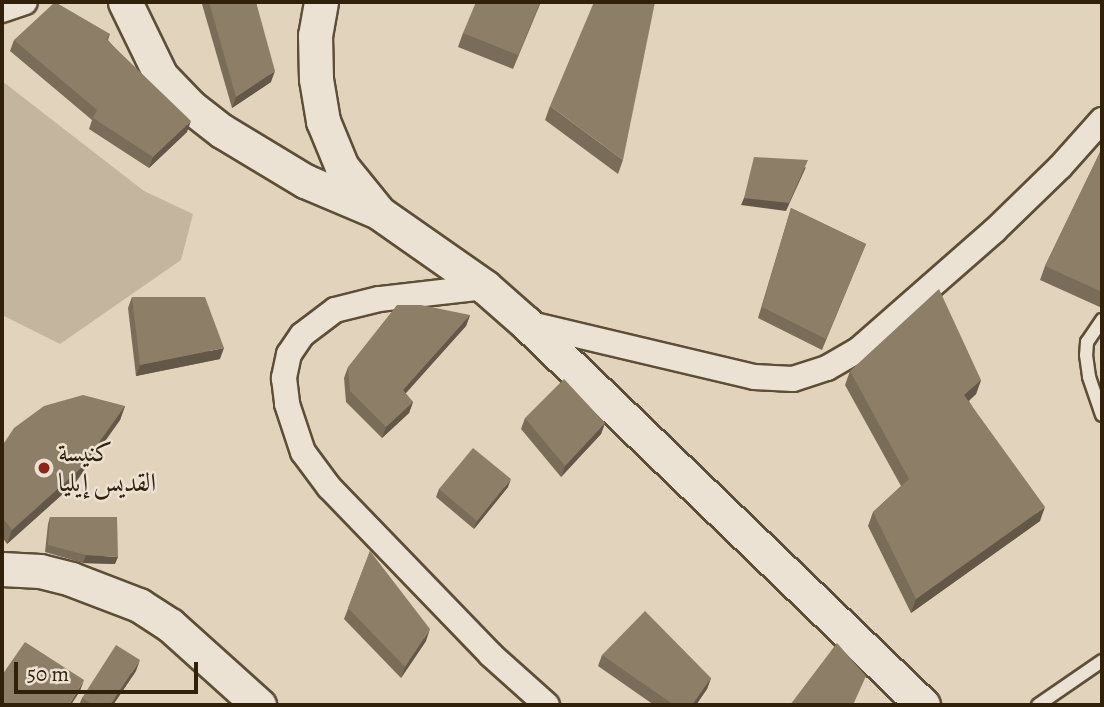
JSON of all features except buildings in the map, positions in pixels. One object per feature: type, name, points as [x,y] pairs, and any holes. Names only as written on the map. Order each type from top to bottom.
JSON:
[{"type":"street","points":[[2,10],[25,2]]},
{"type":"street","points":[[125,2],[161,76],[191,107],[222,131],[305,181],[378,212],[485,288],[526,323],[923,705]]},
{"type":"street","points":[[318,3],[315,35],[316,79],[323,121],[342,167],[378,212]]},
{"type":"street","points":[[526,323],[754,377],[793,379],[827,368],[858,350],[994,231],[1060,167],[1102,120]]},
{"type":"street","points":[[485,288],[379,299],[335,310],[302,335],[289,354],[284,378],[287,404],[303,452],[329,487],[491,655],[547,705]]},
{"type":"street","points":[[3,572],[40,571],[71,579],[139,605],[170,625],[249,701]]},
{"type":"lane","points":[[1102,320],[1087,342],[1086,355],[1089,377],[1102,415]]},
{"type":"lane","points":[[1038,705],[1102,661]]},
{"type":"shaded area","points":[[2,81],[144,191],[193,214],[181,260],[60,344],[2,315]]},
{"type":"place","name":"كنيسة القديس إيليا","points":[[44,468]]}]
